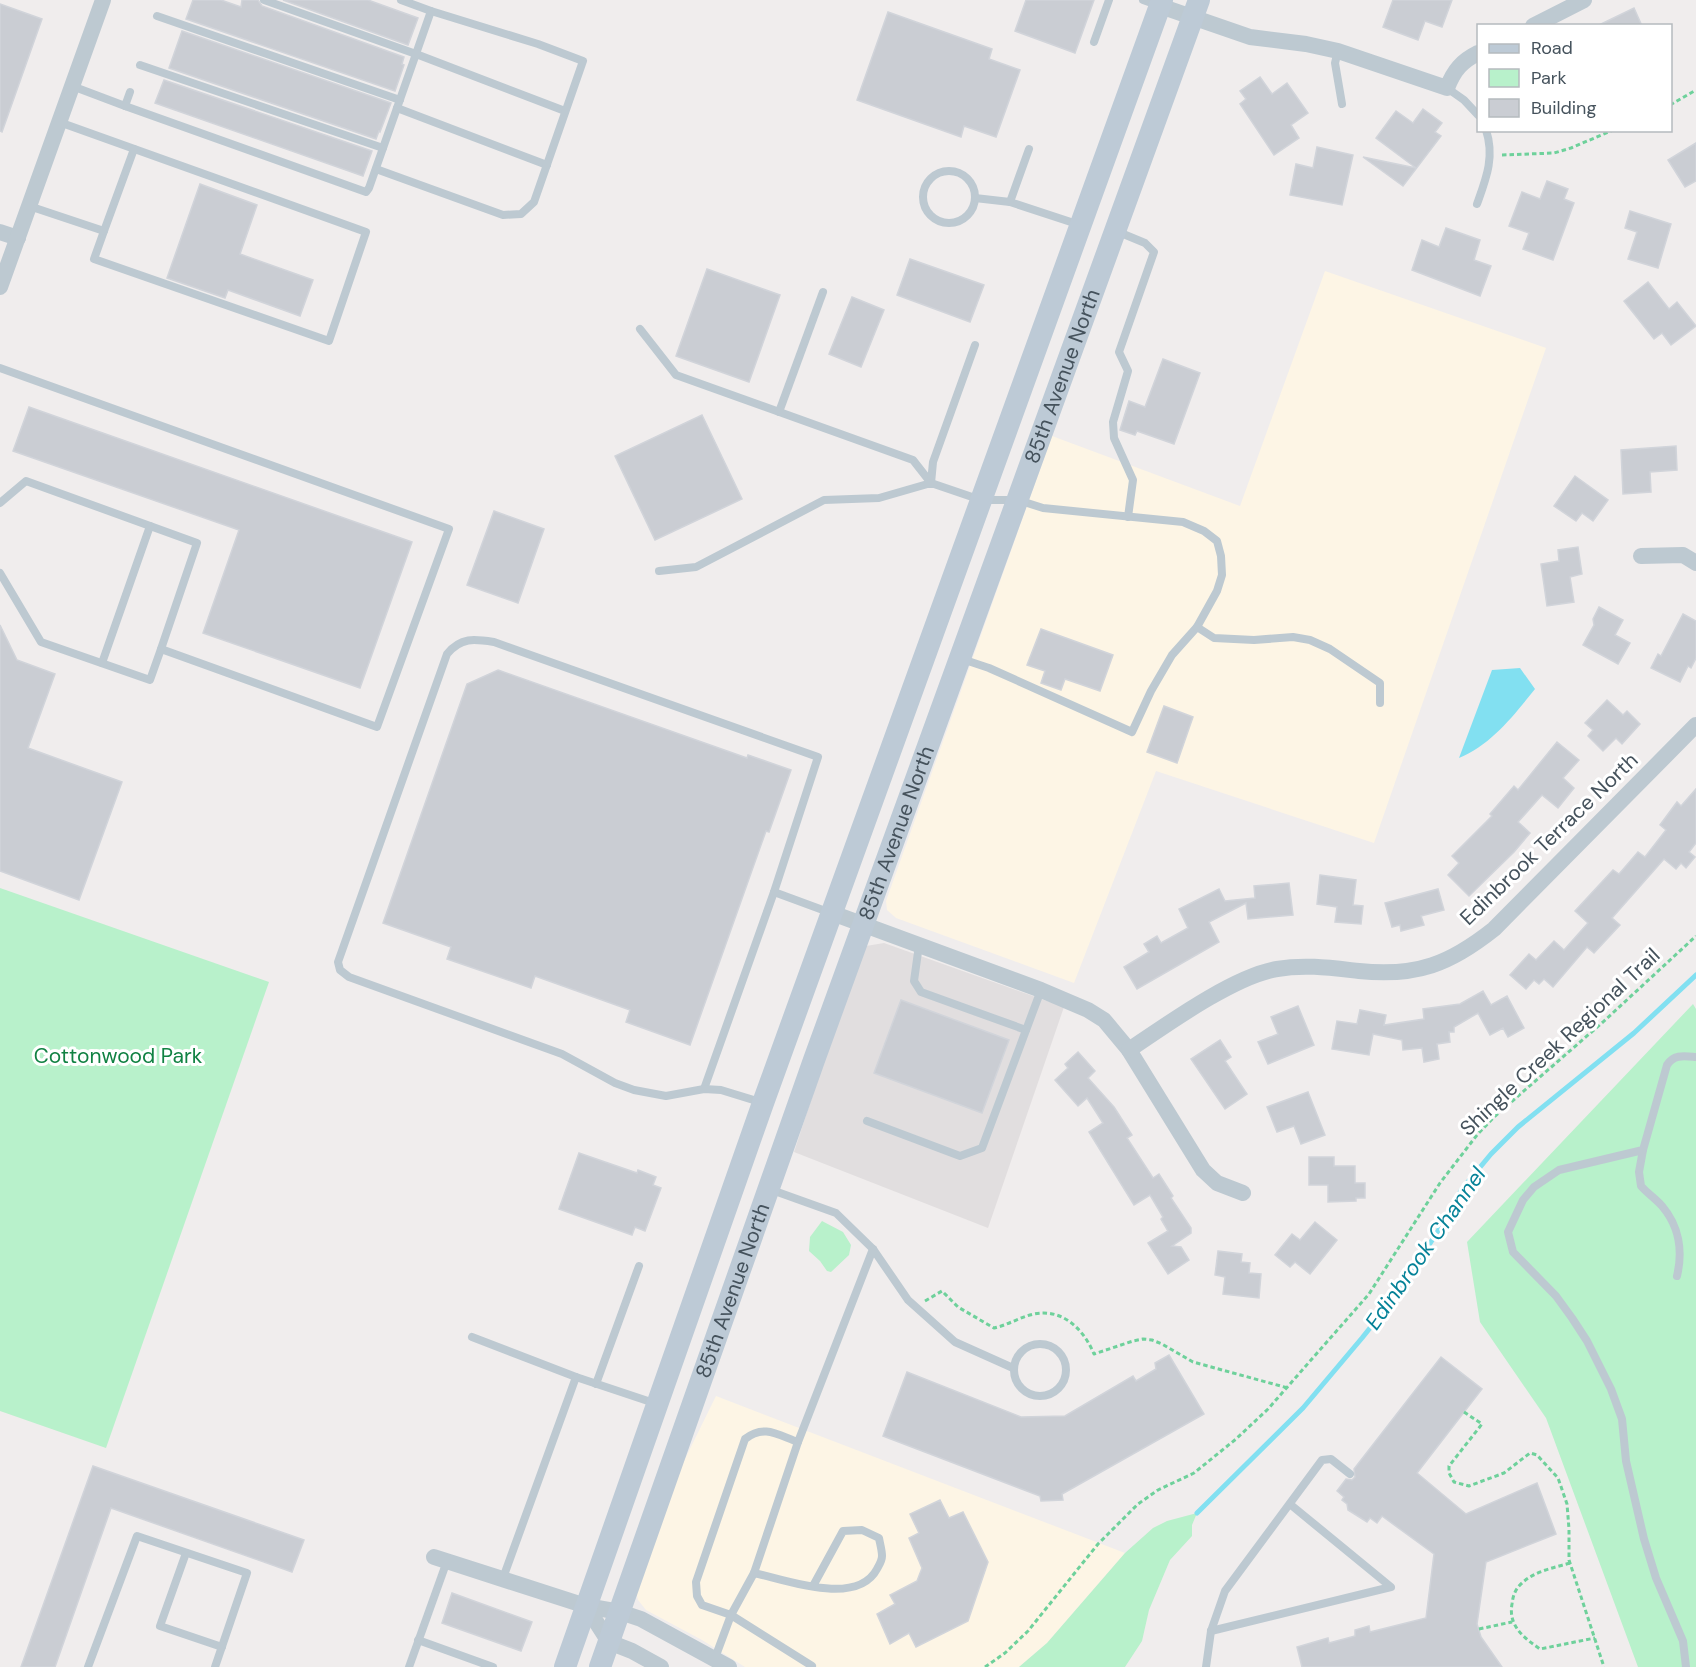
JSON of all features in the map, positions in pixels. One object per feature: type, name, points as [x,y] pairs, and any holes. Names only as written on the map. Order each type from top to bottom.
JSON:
[{"type":"main road","name":"85th Avenue North","points":[[565,1667],[763,1103],[1080,225],[1155,2]]},
{"type":"main road","name":"85th Avenue North","points":[[600,1667],[768,1189],[1196,9]]},
{"type":"street","points":[[0,287],[103,0]]},
{"type":"street","points":[[1537,24],[1584,0]]},
{"type":"street","points":[[1155,2],[1196,9],[1251,37],[1306,44],[1338,51],[1447,88],[1459,64],[1477,54]]},
{"type":"street","points":[[0,232],[18,238]]},
{"type":"street","points":[[1641,556],[1683,555],[1696,563]]},
{"type":"street","name":"Edinbrook Terrace North","points":[[1129,1050],[1225,990],[1249,977],[1275,969],[1302,966],[1392,973],[1422,969],[1450,960],[1494,929],[1696,725]]},
{"type":"street","points":[[832,913],[1041,990],[1088,1010],[1104,1020],[1129,1050],[1203,1170],[1217,1183],[1243,1193]]},
{"type":"street","points":[[440,1558],[586,1606],[640,1618],[718,1664]]},
{"type":"street","points":[[586,1606],[609,1642],[632,1651],[661,1667]]},
{"type":"lane","points":[[264,0],[566,111]]},
{"type":"lane","points":[[376,169],[503,215],[521,214],[534,202],[583,61],[538,44],[401,0]]},
{"type":"lane","points":[[1095,42],[1109,0]]},
{"type":"lane","points":[[72,86],[366,192],[431,11]]},
{"type":"lane","points":[[157,16],[399,104],[547,165]]},
{"type":"lane","points":[[1338,51],[1335,63],[1342,104]]},
{"type":"lane","points":[[140,65],[383,148]]},
{"type":"lane","points":[[1447,88],[1477,113]]},
{"type":"lane","points":[[125,106],[130,92]]},
{"type":"lane","points":[[59,122],[366,232],[329,341],[94,259],[134,149]]},
{"type":"lane","points":[[1477,204],[1488,173],[1491,155],[1486,132]]},
{"type":"lane","points":[[1010,202],[1029,150]]},
{"type":"lane","points":[[951,171],[958,172],[971,183],[975,198],[973,207],[961,220],[943,222],[928,213],[923,196],[929,180],[943,172],[951,171]]},
{"type":"lane","points":[[975,198],[1010,202],[1080,225]]},
{"type":"lane","points":[[29,206],[104,231]]},
{"type":"lane","points":[[1116,231],[1145,243],[1155,252],[1119,352],[1128,371],[1113,422],[1114,438],[1133,480],[1128,517]]},
{"type":"lane","points":[[778,411],[823,292]]},
{"type":"lane","points":[[640,328],[676,375],[913,460],[931,483],[981,500],[1018,500],[1043,508],[1183,522],[1204,531],[1217,541],[1222,575],[1217,591],[1197,627],[1172,655],[1151,691],[1132,732],[989,668],[960,658]]},
{"type":"lane","points":[[931,483],[933,462],[975,345]]},
{"type":"lane","points":[[0,368],[449,530],[377,727],[161,650]]},
{"type":"lane","points":[[0,503],[26,481],[197,543],[150,680],[41,642],[0,573]]},
{"type":"lane","points":[[659,572],[696,567],[824,501],[879,498],[931,483]]},
{"type":"lane","points":[[102,663],[150,526]]},
{"type":"lane","points":[[1197,627],[1214,639],[1254,640],[1293,637],[1310,640],[1330,649],[1380,683],[1380,703]]},
{"type":"lane","points":[[704,1089],[774,892],[818,757],[494,642],[468,640],[456,643],[447,654],[338,962],[340,970],[349,977],[571,1058],[615,1083],[634,1090],[666,1096],[704,1089],[721,1090],[763,1103]]},
{"type":"lane","points":[[774,892],[832,913]]},
{"type":"lane","points":[[919,945],[914,981],[921,992],[1026,1030]]},
{"type":"lane","points":[[867,1121],[960,1156],[982,1148],[1041,990]]},
{"type":"lane","points":[[1677,1276],[1681,1257],[1678,1237],[1663,1207],[1641,1186],[1639,1172],[1667,1065],[1671,1059],[1682,1056],[1696,1057]]},
{"type":"lane","points":[[1643,1150],[1559,1170],[1550,1175],[1534,1187],[1523,1200],[1508,1232],[1513,1252],[1556,1296],[1572,1318],[1587,1341],[1611,1389],[1622,1419],[1626,1461],[1644,1539],[1656,1578],[1683,1641],[1686,1667]]},
{"type":"lane","points":[[768,1189],[836,1213],[873,1249],[908,1300],[955,1342],[1013,1368],[1018,1385],[1024,1391],[1041,1396],[1050,1394],[1057,1389],[1065,1374],[1065,1366],[1058,1351],[1042,1344],[1034,1344],[1020,1353],[1013,1368]]},
{"type":"lane","points":[[718,1664],[731,1615],[754,1573],[798,1442],[873,1249]]},
{"type":"lane","points":[[596,1384],[639,1266]]},
{"type":"lane","points":[[472,1337],[576,1377],[657,1404]]},
{"type":"lane","points":[[502,1578],[576,1377]]},
{"type":"lane","points":[[798,1442],[769,1431],[755,1431],[745,1439],[696,1582],[697,1596],[702,1605],[731,1615],[812,1666]]},
{"type":"lane","points":[[1206,1667],[1211,1631],[1225,1591],[1322,1460],[1331,1459],[1350,1474]]},
{"type":"lane","points":[[1211,1631],[1391,1587],[1290,1505]]},
{"type":"lane","points":[[754,1573],[813,1586],[835,1590],[856,1587],[872,1579],[882,1558],[879,1538],[862,1530],[843,1530],[813,1586]]},
{"type":"lane","points":[[88,1667],[137,1536],[247,1573],[215,1667]]},
{"type":"lane","points":[[186,1553],[160,1626],[222,1647]]},
{"type":"lane","points":[[409,1667],[440,1558]]},
{"type":"lane","points":[[418,1640],[493,1667]]},
{"type":"path","points":[[1672,104],[1696,90]]},
{"type":"path","points":[[1491,155],[1554,153],[1608,132]]},
{"type":"path","name":"Shingle Creek Regional Trail","points":[[985,1667],[1005,1653],[1028,1631],[1098,1544],[1138,1504],[1158,1490],[1194,1473],[1207,1463],[1236,1439],[1288,1388],[1369,1294],[1440,1183],[1477,1135],[1494,1117],[1604,1022],[1696,936]]},
{"type":"path","points":[[916,1307],[942,1291],[958,1307],[994,1328],[1034,1314],[1052,1314],[1073,1323],[1088,1338],[1094,1354],[1133,1341],[1152,1340],[1193,1362],[1288,1388]]},
{"type":"path","points":[[1464,1412],[1482,1424],[1449,1466],[1449,1473],[1454,1482],[1469,1486],[1504,1473],[1530,1453],[1537,1455],[1558,1478],[1567,1504],[1570,1563],[1604,1667]]},
{"type":"path","points":[[1570,1563],[1541,1571],[1521,1583],[1514,1592],[1510,1611],[1512,1622],[1522,1637],[1540,1649],[1595,1638]]},
{"type":"path","points":[[1479,1629],[1512,1622]]},
{"type":"shaded area","points":[[1325,271],[1546,348],[1374,843],[1156,771],[1074,983],[896,918],[887,910],[886,901],[1052,436],[1240,506]]},
{"type":"shaded area","points":[[884,943],[1064,1007],[988,1228],[794,1152],[858,957],[866,946]]},
{"type":"shaded area","points":[[716,1396],[1125,1553],[1047,1643],[1019,1667],[745,1667],[702,1640],[646,1610],[638,1600],[636,1592],[683,1463]]},
{"type":"green space","name":"Cottonwood Park","points":[[0,888],[269,982],[106,1448],[0,1411]]},
{"type":"green space","points":[[1693,1004],[1696,1009],[1696,1667],[1638,1667],[1546,1418],[1480,1322],[1467,1242]]},
{"type":"green space","points":[[822,1221],[843,1232],[851,1245],[849,1255],[831,1272],[827,1271],[809,1251],[810,1237]]},
{"type":"green space","points":[[1197,1513],[1192,1525],[1192,1536],[1170,1560],[1149,1610],[1142,1641],[1125,1667],[1019,1667],[1047,1643],[1125,1553],[1153,1528],[1167,1521]]},
{"type":"water","points":[[1520,668],[1535,689],[1492,737],[1459,758],[1492,670]]},
{"type":"building","points":[[193,0],[221,0],[241,7],[242,0],[258,0],[262,6],[404,57],[402,64],[404,65],[395,91],[186,19]]},
{"type":"building","points":[[283,0],[368,0],[418,18],[408,45]]},
{"type":"building","points":[[1026,0],[1094,0],[1075,53],[1015,31]]},
{"type":"building","points":[[1393,0],[1452,0],[1442,27],[1425,21],[1418,40],[1383,27]]},
{"type":"building","points":[[0,4],[42,19],[2,132],[0,131]]},
{"type":"building","points":[[1634,8],[1641,24],[1601,24]]},
{"type":"building","points":[[888,12],[992,49],[989,59],[1020,70],[996,137],[964,126],[961,137],[857,100]]},
{"type":"building","points":[[182,31],[391,103],[380,132],[376,139],[169,68]]},
{"type":"building","points":[[1260,77],[1272,94],[1287,83],[1308,113],[1291,125],[1299,138],[1274,155],[1240,104],[1246,99],[1240,91]]},
{"type":"building","points":[[164,80],[372,151],[363,176],[155,103]]},
{"type":"building","points":[[1423,109],[1442,123],[1435,132],[1441,136],[1403,186],[1363,157],[1416,168],[1376,138],[1396,111],[1413,123]]},
{"type":"building","points":[[1696,143],[1696,181],[1685,187],[1668,160]]},
{"type":"building","points":[[1317,147],[1353,155],[1342,205],[1290,195],[1296,164],[1313,168]]},
{"type":"building","points":[[1547,181],[1568,189],[1564,199],[1574,203],[1553,260],[1523,249],[1529,233],[1509,226],[1522,192],[1540,199]]},
{"type":"building","points":[[200,184],[257,205],[240,254],[313,280],[300,316],[228,290],[225,298],[167,278]]},
{"type":"building","points":[[1630,211],[1671,224],[1658,268],[1628,259],[1637,232],[1625,228]]},
{"type":"building","points":[[1446,228],[1480,240],[1474,260],[1491,266],[1480,296],[1412,270],[1422,240],[1439,247]]},
{"type":"building","points":[[910,259],[984,285],[970,322],[897,295]]},
{"type":"building","points":[[707,269],[780,295],[749,382],[676,356]]},
{"type":"building","points":[[1648,282],[1669,309],[1677,302],[1696,326],[1671,345],[1662,333],[1654,339],[1624,301]]},
{"type":"building","points":[[852,297],[884,310],[861,367],[829,354]]},
{"type":"building","points":[[1163,359],[1200,373],[1174,444],[1137,431],[1135,435],[1120,430],[1129,401],[1145,407]]},
{"type":"building","points":[[29,407],[412,542],[360,688],[203,633],[239,530],[13,451]]},
{"type":"building","points":[[702,415],[742,499],[655,540],[615,456]]},
{"type":"building","points":[[1676,446],[1677,470],[1650,472],[1651,492],[1623,494],[1621,450]]},
{"type":"building","points":[[1575,476],[1608,500],[1593,521],[1582,513],[1576,521],[1554,506]]},
{"type":"building","points":[[494,511],[544,529],[518,603],[467,585]]},
{"type":"building","points":[[1578,547],[1582,574],[1570,577],[1574,602],[1547,606],[1541,564],[1559,561],[1558,550]]},
{"type":"building","points":[[1599,607],[1623,620],[1615,635],[1630,643],[1618,664],[1583,645],[1594,625],[1593,619]]},
{"type":"building","points":[[1683,614],[1696,621],[1696,658],[1691,668],[1688,666],[1680,682],[1651,668],[1658,654],[1661,656]]},
{"type":"building","points":[[0,625],[17,660],[55,674],[28,748],[122,782],[79,900],[0,871]]},
{"type":"building","points":[[1041,629],[1113,655],[1100,691],[1065,679],[1061,690],[1041,683],[1045,671],[1027,665]]},
{"type":"building","points":[[498,670],[747,758],[748,755],[791,770],[769,832],[766,831],[690,1045],[626,1022],[630,1010],[535,976],[531,988],[447,959],[451,947],[383,923],[467,684]]},
{"type":"building","points":[[1607,700],[1623,715],[1627,711],[1640,724],[1622,744],[1616,738],[1603,751],[1588,736],[1593,730],[1585,723]]},
{"type":"building","points":[[1164,706],[1193,717],[1177,763],[1147,752]]},
{"type":"building","points":[[1557,742],[1579,760],[1563,778],[1574,788],[1558,808],[1542,795],[1518,822],[1530,833],[1469,896],[1448,875],[1459,863],[1452,856],[1492,816],[1490,814],[1514,786],[1518,790]]},
{"type":"building","points":[[1696,789],[1696,843],[1689,852],[1695,857],[1686,868],[1681,863],[1676,869],[1664,859],[1612,918],[1620,925],[1594,953],[1587,947],[1553,987],[1544,979],[1539,984],[1534,980],[1526,989],[1510,975],[1529,954],[1536,960],[1554,941],[1564,950],[1588,923],[1575,911],[1613,870],[1619,874],[1638,852],[1645,857],[1666,830],[1660,825],[1677,802],[1681,806]]},
{"type":"building","points":[[1320,875],[1356,880],[1353,905],[1363,906],[1361,924],[1335,922],[1337,907],[1317,904]]},
{"type":"building","points":[[1289,883],[1293,915],[1248,919],[1246,903],[1209,922],[1219,942],[1137,989],[1124,967],[1149,952],[1144,944],[1157,936],[1161,943],[1188,928],[1179,909],[1219,889],[1225,901],[1255,898],[1254,886]]},
{"type":"building","points":[[1438,889],[1444,910],[1421,916],[1424,925],[1401,931],[1400,925],[1392,927],[1385,903]]},
{"type":"building","points":[[1483,991],[1491,1005],[1507,996],[1524,1028],[1508,1037],[1503,1028],[1490,1035],[1478,1013],[1454,1027],[1454,1032],[1449,1032],[1450,1042],[1437,1044],[1439,1059],[1424,1062],[1422,1048],[1403,1050],[1402,1040],[1373,1034],[1369,1055],[1332,1049],[1337,1021],[1357,1024],[1360,1010],[1386,1015],[1384,1025],[1424,1019],[1423,1009],[1460,1004]]},
{"type":"building","points":[[901,1000],[1009,1040],[982,1113],[874,1073]]},
{"type":"building","points":[[1298,1006],[1314,1045],[1268,1064],[1258,1042],[1278,1034],[1271,1017]]},
{"type":"building","points":[[1220,1040],[1231,1057],[1225,1061],[1247,1094],[1225,1109],[1191,1059]]},
{"type":"building","points":[[1078,1052],[1095,1071],[1088,1078],[1114,1107],[1132,1135],[1127,1138],[1153,1178],[1159,1174],[1173,1196],[1171,1198],[1191,1228],[1191,1233],[1172,1246],[1181,1247],[1189,1260],[1168,1274],[1148,1243],[1168,1231],[1161,1219],[1163,1217],[1150,1195],[1134,1205],[1089,1132],[1103,1123],[1087,1098],[1078,1106],[1055,1080],[1068,1068],[1065,1064]]},
{"type":"building","points":[[1308,1092],[1325,1135],[1301,1144],[1294,1126],[1277,1132],[1267,1107]]},
{"type":"building","points":[[579,1153],[637,1173],[638,1170],[656,1177],[653,1185],[661,1188],[645,1231],[635,1227],[632,1235],[559,1209]]},
{"type":"building","points":[[1309,1157],[1334,1157],[1334,1166],[1355,1166],[1355,1183],[1365,1183],[1365,1198],[1356,1198],[1356,1201],[1328,1202],[1328,1185],[1309,1185]]},
{"type":"building","points":[[1315,1222],[1337,1240],[1310,1274],[1295,1262],[1290,1267],[1275,1255],[1292,1234],[1300,1240]]},
{"type":"building","points":[[1218,1251],[1242,1254],[1241,1262],[1250,1263],[1249,1273],[1261,1274],[1259,1298],[1223,1294],[1225,1277],[1215,1275]]},
{"type":"building","points":[[1169,1355],[1204,1414],[1062,1494],[1063,1500],[1041,1501],[1040,1496],[883,1436],[907,1372],[1021,1417],[1065,1416],[1133,1376],[1136,1381],[1156,1369],[1155,1363]]},
{"type":"building","points":[[1441,1357],[1482,1389],[1417,1473],[1466,1514],[1537,1483],[1556,1534],[1486,1562],[1477,1624],[1481,1637],[1502,1667],[1302,1667],[1297,1647],[1328,1638],[1329,1643],[1355,1636],[1355,1630],[1369,1626],[1370,1632],[1426,1618],[1434,1554],[1382,1516],[1377,1523],[1370,1518],[1367,1522],[1348,1510],[1347,1504],[1342,1500],[1344,1497],[1337,1491],[1346,1479],[1352,1480],[1355,1477],[1354,1469]]},
{"type":"building","points":[[93,1466],[304,1540],[292,1572],[111,1508],[55,1667],[21,1667]]},
{"type":"building","points":[[940,1500],[949,1518],[963,1512],[988,1562],[968,1621],[916,1647],[909,1633],[890,1644],[877,1614],[895,1604],[890,1595],[917,1581],[922,1568],[909,1538],[919,1533],[910,1514]]},
{"type":"building","points":[[452,1593],[532,1622],[521,1651],[442,1623]]},
{"type":"waterway","name":"Edinbrook Channel","points":[[1197,1513],[1303,1408],[1362,1338],[1398,1293],[1462,1189],[1491,1154],[1518,1127],[1634,1033],[1696,975]]}]
